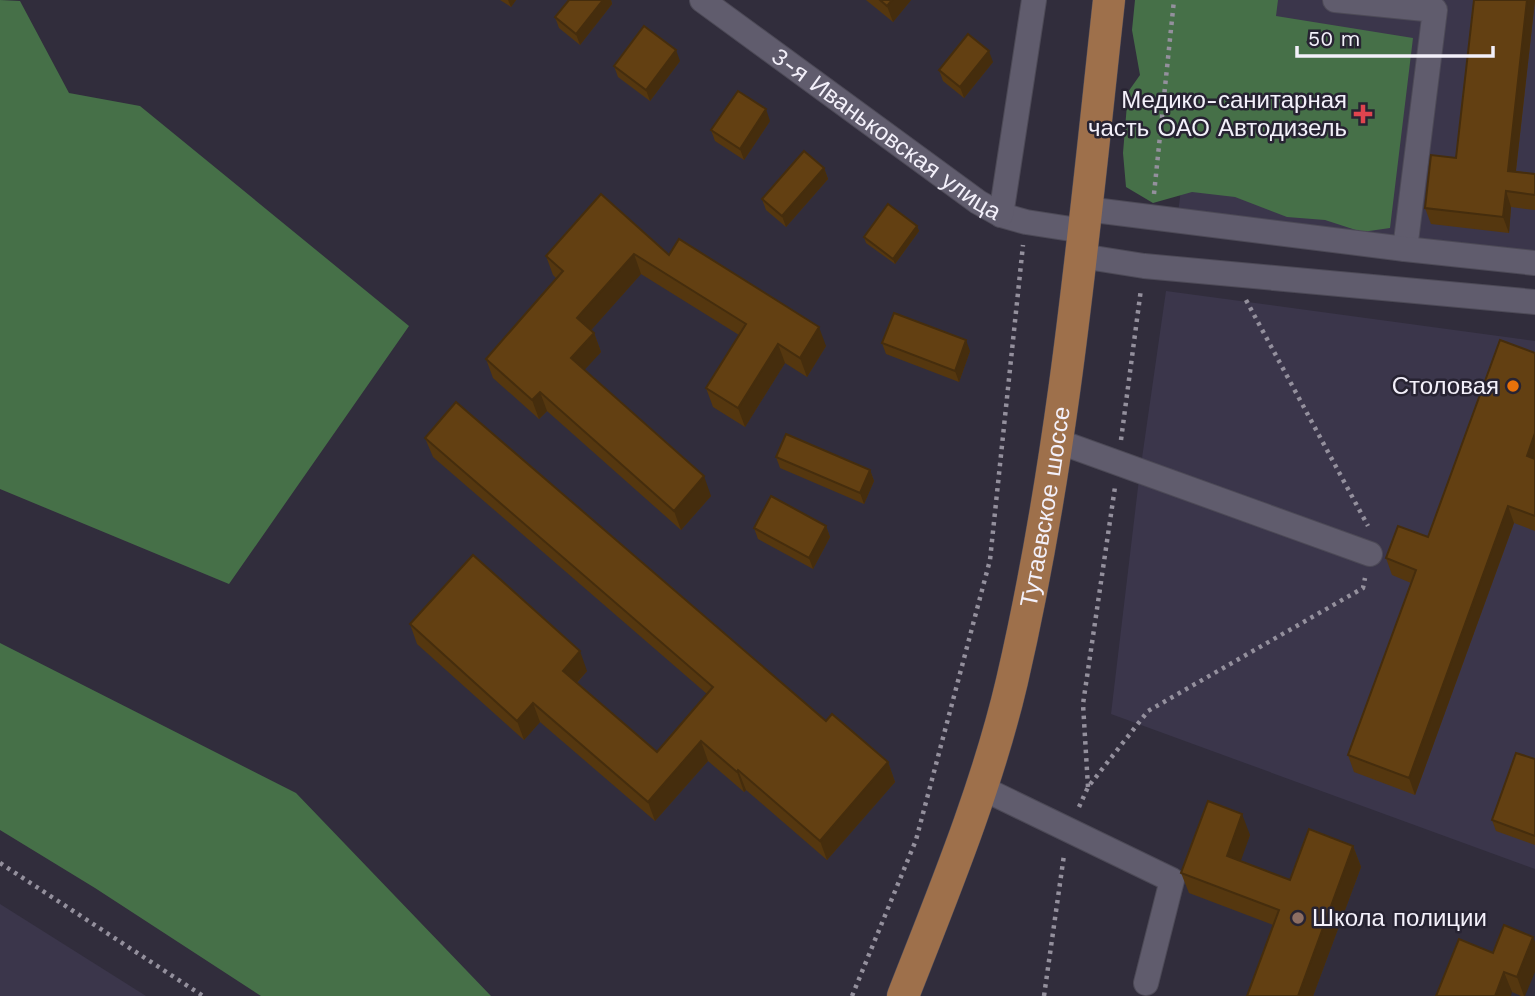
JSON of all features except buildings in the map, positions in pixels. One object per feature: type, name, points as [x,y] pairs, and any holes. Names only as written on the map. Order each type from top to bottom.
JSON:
[{"type":"main road","name":"Тутаевское шоссе","points":[[903,996],[982,788],[1012,683],[1036,565],[1057,440],[1084,232],[1109,0]]},
{"type":"street","name":"3-я Иваньковская улица","points":[[702,0],[978,202],[1001,215],[1084,232]]},
{"type":"street","points":[[1001,215],[1034,0]]},
{"type":"street","points":[[1335,0],[1435,10],[1405,249]]},
{"type":"street","points":[[1084,232],[1152,216],[1535,263]]},
{"type":"street","points":[[1084,232],[1144,267],[1535,302]]},
{"type":"street","points":[[1057,440],[1370,554]]},
{"type":"street","points":[[982,788],[1172,880],[1146,983]]},
{"type":"path","points":[[1152,216],[1174,0]]},
{"type":"path","points":[[852,996],[916,840],[990,560],[1023,244]]},
{"type":"path","points":[[1088,788],[1083,704],[1144,267]]},
{"type":"path","points":[[1044,996],[1061,869],[1069,831],[1088,788],[1148,711],[1363,589],[1374,537],[1232,275]]},
{"type":"path","points":[[0,863],[203,996]]},
{"type":"shaded area","name":"Медико-санитарная часть ОАО Автодизель","points":[[1206,0],[1535,0],[1535,272],[1176,228]]},
{"type":"shaded area","points":[[1166,291],[1535,341],[1535,869],[1111,714],[1139,479]]},
{"type":"shaded area","points":[[0,904],[146,996],[0,996]]},
{"type":"green space","points":[[0,0],[20,1],[69,93],[140,106],[409,326],[229,584],[0,489]]},
{"type":"green space","points":[[1135,0],[1278,0],[1276,16],[1413,38],[1390,228],[1362,232],[1325,220],[1287,217],[1235,197],[1192,192],[1153,203],[1126,187],[1123,153],[1128,92],[1140,75],[1132,30]]},
{"type":"green space","points":[[0,643],[296,793],[491,996],[261,996],[0,830]]},
{"type":"place","name":"Медико-санитарная часть ОАО Автодизель","points":[[1363,114]]},
{"type":"place","name":"Столовая","points":[[1513,386]]},
{"type":"place","name":"Школа полиции","points":[[1298,918]]}]
